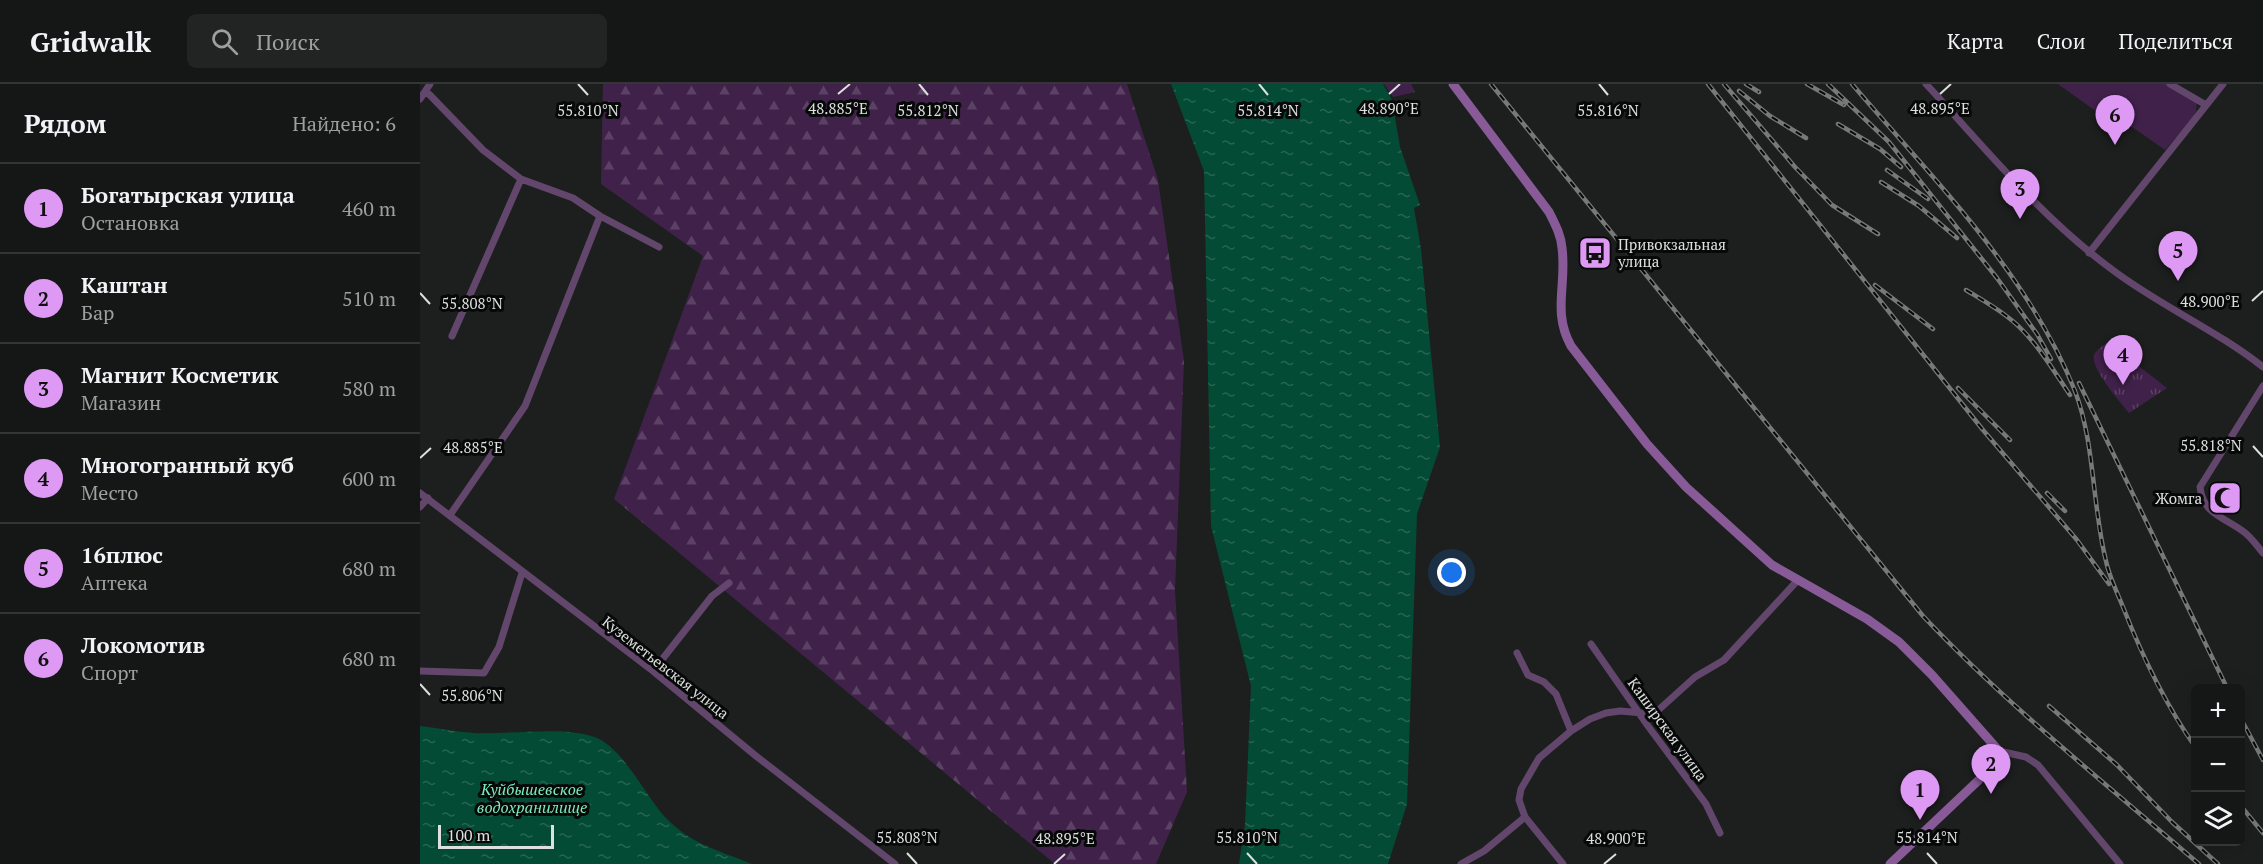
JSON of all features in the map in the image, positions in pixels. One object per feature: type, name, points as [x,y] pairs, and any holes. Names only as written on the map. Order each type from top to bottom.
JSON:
[{"type":"main road","points":[[1453,84],[1549,212],[1562,245],[1563,274],[1560,311],[1564,333],[1571,346],[1612,400],[1686,487],[1755,551],[1797,581],[1867,619],[1899,642],[1932,675],[1999,751],[1982,777],[1890,864]]},
{"type":"street","points":[[420,99],[430,84]]},
{"type":"street","points":[[1926,84],[2046,214],[2089,253],[2143,292],[2220,337],[2263,367]]},
{"type":"street","points":[[2170,84],[2206,105]]},
{"type":"street","points":[[2089,253],[2223,84]]},
{"type":"street","points":[[426,92],[483,150],[521,179],[573,198],[600,216],[659,247]]},
{"type":"street","points":[[452,336],[521,179]]},
{"type":"street","points":[[450,515],[525,406],[600,216]]},
{"type":"street","points":[[2263,386],[2200,487],[2201,498],[2207,508],[2243,531],[2263,553]]},
{"type":"street","name":"Куземетьевская улица","points":[[420,493],[652,671],[756,756],[895,864]]},
{"type":"street","points":[[420,507],[428,498]]},
{"type":"street","points":[[420,671],[484,673],[499,647],[522,573]]},
{"type":"street","points":[[1563,864],[1526,818],[1519,800],[1521,789],[1539,758],[1571,731],[1590,719],[1620,711],[1654,714],[1695,677],[1724,660],[1797,581]]},
{"type":"street","points":[[652,671],[712,596],[729,583]]},
{"type":"street","name":"Каширская улица","points":[[1591,644],[1706,804],[1720,833]]},
{"type":"street","points":[[1517,653],[1528,675],[1544,682],[1556,694],[1571,731]]},
{"type":"street","points":[[1999,751],[2026,757],[2038,765],[2120,864]]},
{"type":"street","points":[[1461,864],[1484,851],[1526,818]]},
{"type":"green space","points":[[603,84],[1127,84],[1158,180],[1184,361],[1175,590],[1187,792],[1156,864],[1055,864],[614,499],[703,256],[601,184]]},
{"type":"green space","points":[[1384,84],[1411,84],[1415,92],[1393,97]]},
{"type":"green space","points":[[2058,84],[2170,84],[2197,100],[2196,112],[2165,150],[2115,115],[2097,112]]},
{"type":"green space","points":[[2108,342],[2167,388],[2129,413],[2107,385],[2094,361],[2095,353]]},
{"type":"water","points":[[1171,84],[1383,84],[1392,100],[1400,147],[1420,205],[1414,208],[1421,249],[1440,447],[1417,514],[1407,804],[1388,864],[1239,864],[1245,825],[1251,686],[1211,526],[1204,171]]},
{"type":"water","name":"Куйбышевское водохранилище","points":[[420,726],[474,733],[569,732],[597,738],[607,744],[625,762],[657,808],[675,826],[706,846],[752,864],[420,864]]},
{"type":"railway","points":[[1491,84],[1923,616],[2023,713],[2199,864]]},
{"type":"railway","points":[[1708,84],[1983,430],[2077,540],[2109,584]]},
{"type":"railway","points":[[1724,84],[1795,167],[1832,205],[1878,234]]},
{"type":"railway","points":[[1746,84],[1759,92]]},
{"type":"railway","points":[[1807,84],[1844,105]]},
{"type":"railway","points":[[1828,84],[1889,142],[1997,278],[2037,334],[2051,359]]},
{"type":"railway","points":[[1852,84],[1976,229],[2032,307],[2055,348],[2075,391],[2081,411],[2090,453],[2101,540],[2109,572],[2155,680],[2191,740]]},
{"type":"railway","points":[[1739,91],[1770,116],[1806,138]]},
{"type":"railway","points":[[1838,124],[1880,149],[1901,167]]},
{"type":"railway","points":[[1887,170],[1928,199]]},
{"type":"railway","points":[[1881,182],[1919,206],[1957,238]]},
{"type":"railway","points":[[1875,285],[1933,329]]},
{"type":"railway","points":[[1966,290],[2000,312],[2024,332],[2041,352],[2070,395]]},
{"type":"railway","points":[[2079,383],[2225,684]]},
{"type":"railway","points":[[1958,388],[2010,440]]},
{"type":"railway","points":[[2047,493],[2065,511]]},
{"type":"railway","points":[[2049,706],[2117,765],[2172,822],[2218,864]]},
{"type":"railway","points":[[2245,726],[2263,760]]},
{"type":"railway","points":[[2245,811],[2263,833]]},
{"type":"place","name":"Локомотив","points":[[2115,145]]},
{"type":"place","name":"Магнит Косметик","points":[[2020,219]]},
{"type":"place","name":"Привокзальная улица","points":[[1595,253]]},
{"type":"place","name":"16плюс","points":[[2178,281]]},
{"type":"place","name":"Многогранный куб","points":[[2123,385]]},
{"type":"place","name":"Жомга","points":[[2225,498]]},
{"type":"place","name":"Каштан","points":[[1991,794]]},
{"type":"place","name":"Богатырская улица","points":[[1920,820]]}]
